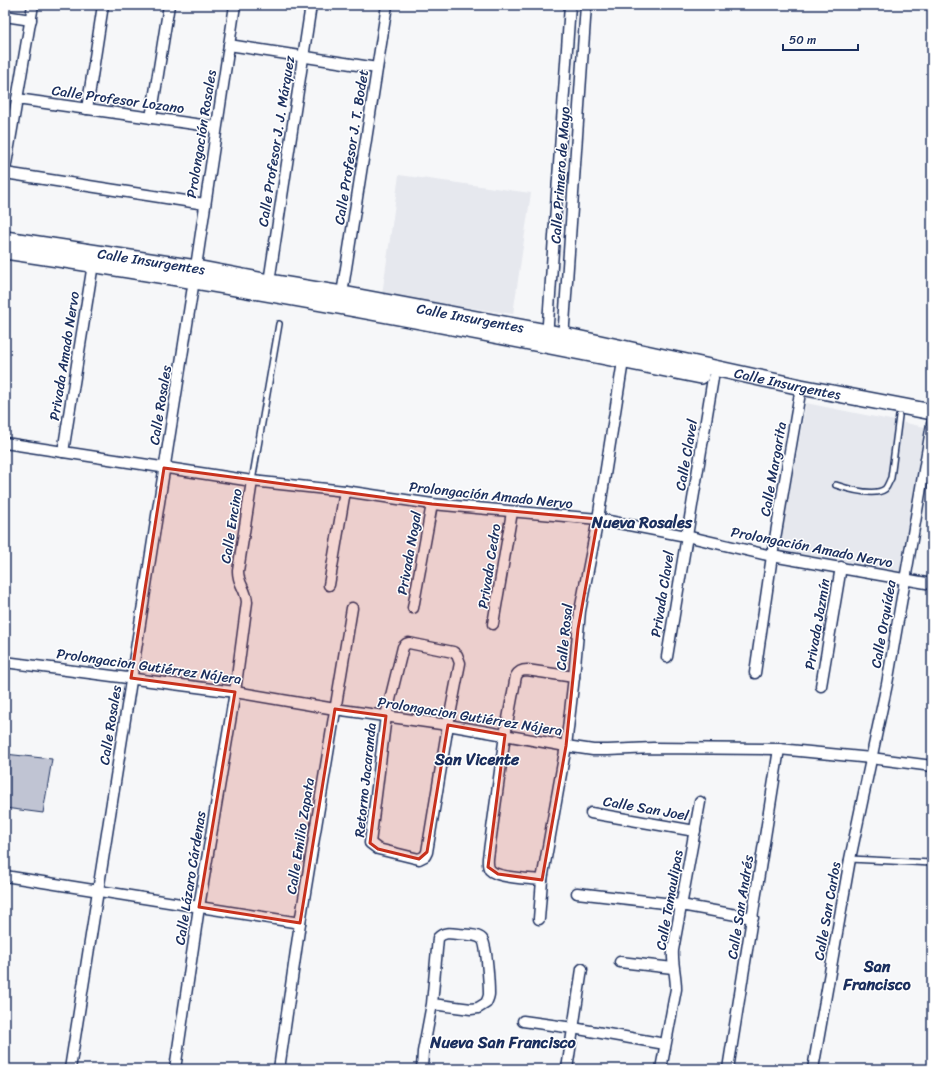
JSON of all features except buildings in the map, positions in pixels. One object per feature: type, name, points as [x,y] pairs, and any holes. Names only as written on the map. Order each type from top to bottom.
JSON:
[{"type":"main road","name":"Calle Insurgentes","points":[[5,239],[562,341],[800,392],[932,423]]},
{"type":"main road","name":"Calle Insurgentes","points":[[5,251],[93,264],[269,282],[342,294],[547,339]]},
{"type":"main road","name":"Calle Insurgentes","points":[[624,354],[713,378],[932,412]]},
{"type":"street","points":[[34,5],[5,172],[205,204]]},
{"type":"street","points":[[87,109],[103,5]]},
{"type":"street","points":[[152,118],[169,5]]},
{"type":"street","name":"Prolongación Rosales","points":[[195,274],[235,5]]},
{"type":"street","name":"Calle Profesor J. J. Márquez","points":[[269,282],[311,5]]},
{"type":"street","name":"Calle Profesor J. T. Bodet","points":[[342,294],[387,5]]},
{"type":"street","name":"Calle Primero de Mayo","points":[[547,339],[570,5]]},
{"type":"street","name":"Calle Primero de Mayo","points":[[562,341],[586,5]]},
{"type":"street","points":[[5,16],[31,20]]},
{"type":"street","points":[[229,45],[377,68]]},
{"type":"street","name":"Calle Profesor Lozano","points":[[17,99],[216,127]]},
{"type":"street","name":"Privada Amado Nervo","points":[[63,452],[93,264]]},
{"type":"street","name":"Calle Rosales","points":[[70,1069],[195,274]]},
{"type":"street","name":"Calle Rosal","points":[[539,918],[542,880],[566,746],[580,611],[598,519],[624,354]]},
{"type":"street","name":"Calle Clavel","points":[[686,536],[713,378]]},
{"type":"street","name":"Calle Margarita","points":[[755,673],[772,556],[800,392]]},
{"type":"street","name":"Calle Orquídea","points":[[871,758],[887,684],[932,423]]},
{"type":"street","name":"Prolongación Amado Nervo","points":[[5,443],[252,481],[432,504],[598,519],[686,536],[772,556],[932,584]]},
{"type":"street","name":"Calle Encino","points":[[235,692],[248,602],[246,592],[238,580],[238,571],[252,481]]},
{"type":"street","points":[[329,585],[345,492]]},
{"type":"street","name":"Privada Nogal","points":[[413,608],[432,504]]},
{"type":"street","name":"Privada Cedro","points":[[493,624],[512,512]]},
{"type":"street","name":"Privada Clavel","points":[[667,657],[686,536]]},
{"type":"street","name":"Privada Jazmín","points":[[821,686],[841,567]]},
{"type":"street","name":"Calle Emilio Zapata","points":[[279,1069],[300,923],[352,608]]},
{"type":"street","name":"Retorno Jacaranda","points":[[409,643],[448,650],[457,655],[459,659],[448,725],[427,852],[425,856],[419,859],[378,849],[370,842],[386,716],[403,647],[406,644],[409,643]]},
{"type":"street","name":"Prolongacion Gutiérrez Nájera","points":[[5,662],[235,692],[335,709],[505,734],[566,746],[608,750],[653,748],[780,749],[932,766]]},
{"type":"street","points":[[542,880],[498,874],[490,870],[488,867],[505,734],[516,676],[518,673],[522,670],[527,670],[574,677]]},
{"type":"street","name":"Calle Lázaro Cárdenas","points":[[175,1069],[199,907],[235,692]]},
{"type":"street","name":"Calle San Andrés","points":[[728,1069],[780,749]]},
{"type":"street","name":"Calle San Carlos","points":[[813,1069],[850,859],[871,758]]},
{"type":"street","name":"Calle Tamaulipas","points":[[661,1069],[676,989],[673,968],[673,950],[700,802]]},
{"type":"street","name":"Calle San Joel","points":[[591,813],[695,831]]},
{"type":"street","points":[[5,876],[300,923]]},
{"type":"street","points":[[577,893],[681,904],[753,918]]},
{"type":"street","points":[[422,1066],[432,1004],[438,938],[444,934],[450,933],[478,936],[482,939],[485,945],[486,953],[489,996],[486,1003],[478,1008],[471,1009],[432,1004]]},
{"type":"street","points":[[620,962],[673,968]]},
{"type":"street","points":[[567,1069],[582,969]]},
{"type":"street","points":[[523,1021],[665,1044]]},
{"type":"lane","points":[[252,481],[278,324]]},
{"type":"lane","points":[[836,485],[866,492],[880,491],[888,485],[891,478],[899,416]]},
{"type":"lane","points":[[850,859],[932,863]]},
{"type":"highlighted area","points":[[164,468],[432,504],[598,519],[578,629],[566,746],[542,880],[498,874],[488,867],[505,735],[448,725],[427,852],[419,859],[378,849],[370,843],[386,716],[335,709],[300,923],[199,907],[235,692],[131,678]]},
{"type":"shaded area","points":[[399,175],[531,193],[513,314],[382,295]]},
{"type":"shaded area","points":[[806,403],[925,427],[900,573],[778,551]]},
{"type":"district","name":"Nueva Rosales","points":[[642,522]]},
{"type":"district","name":"San Vicente","points":[[477,759]]},
{"type":"district","name":"San Francisco","points":[[877,975]]},
{"type":"district","name":"Nueva San Francisco","points":[[503,1042]]}]
